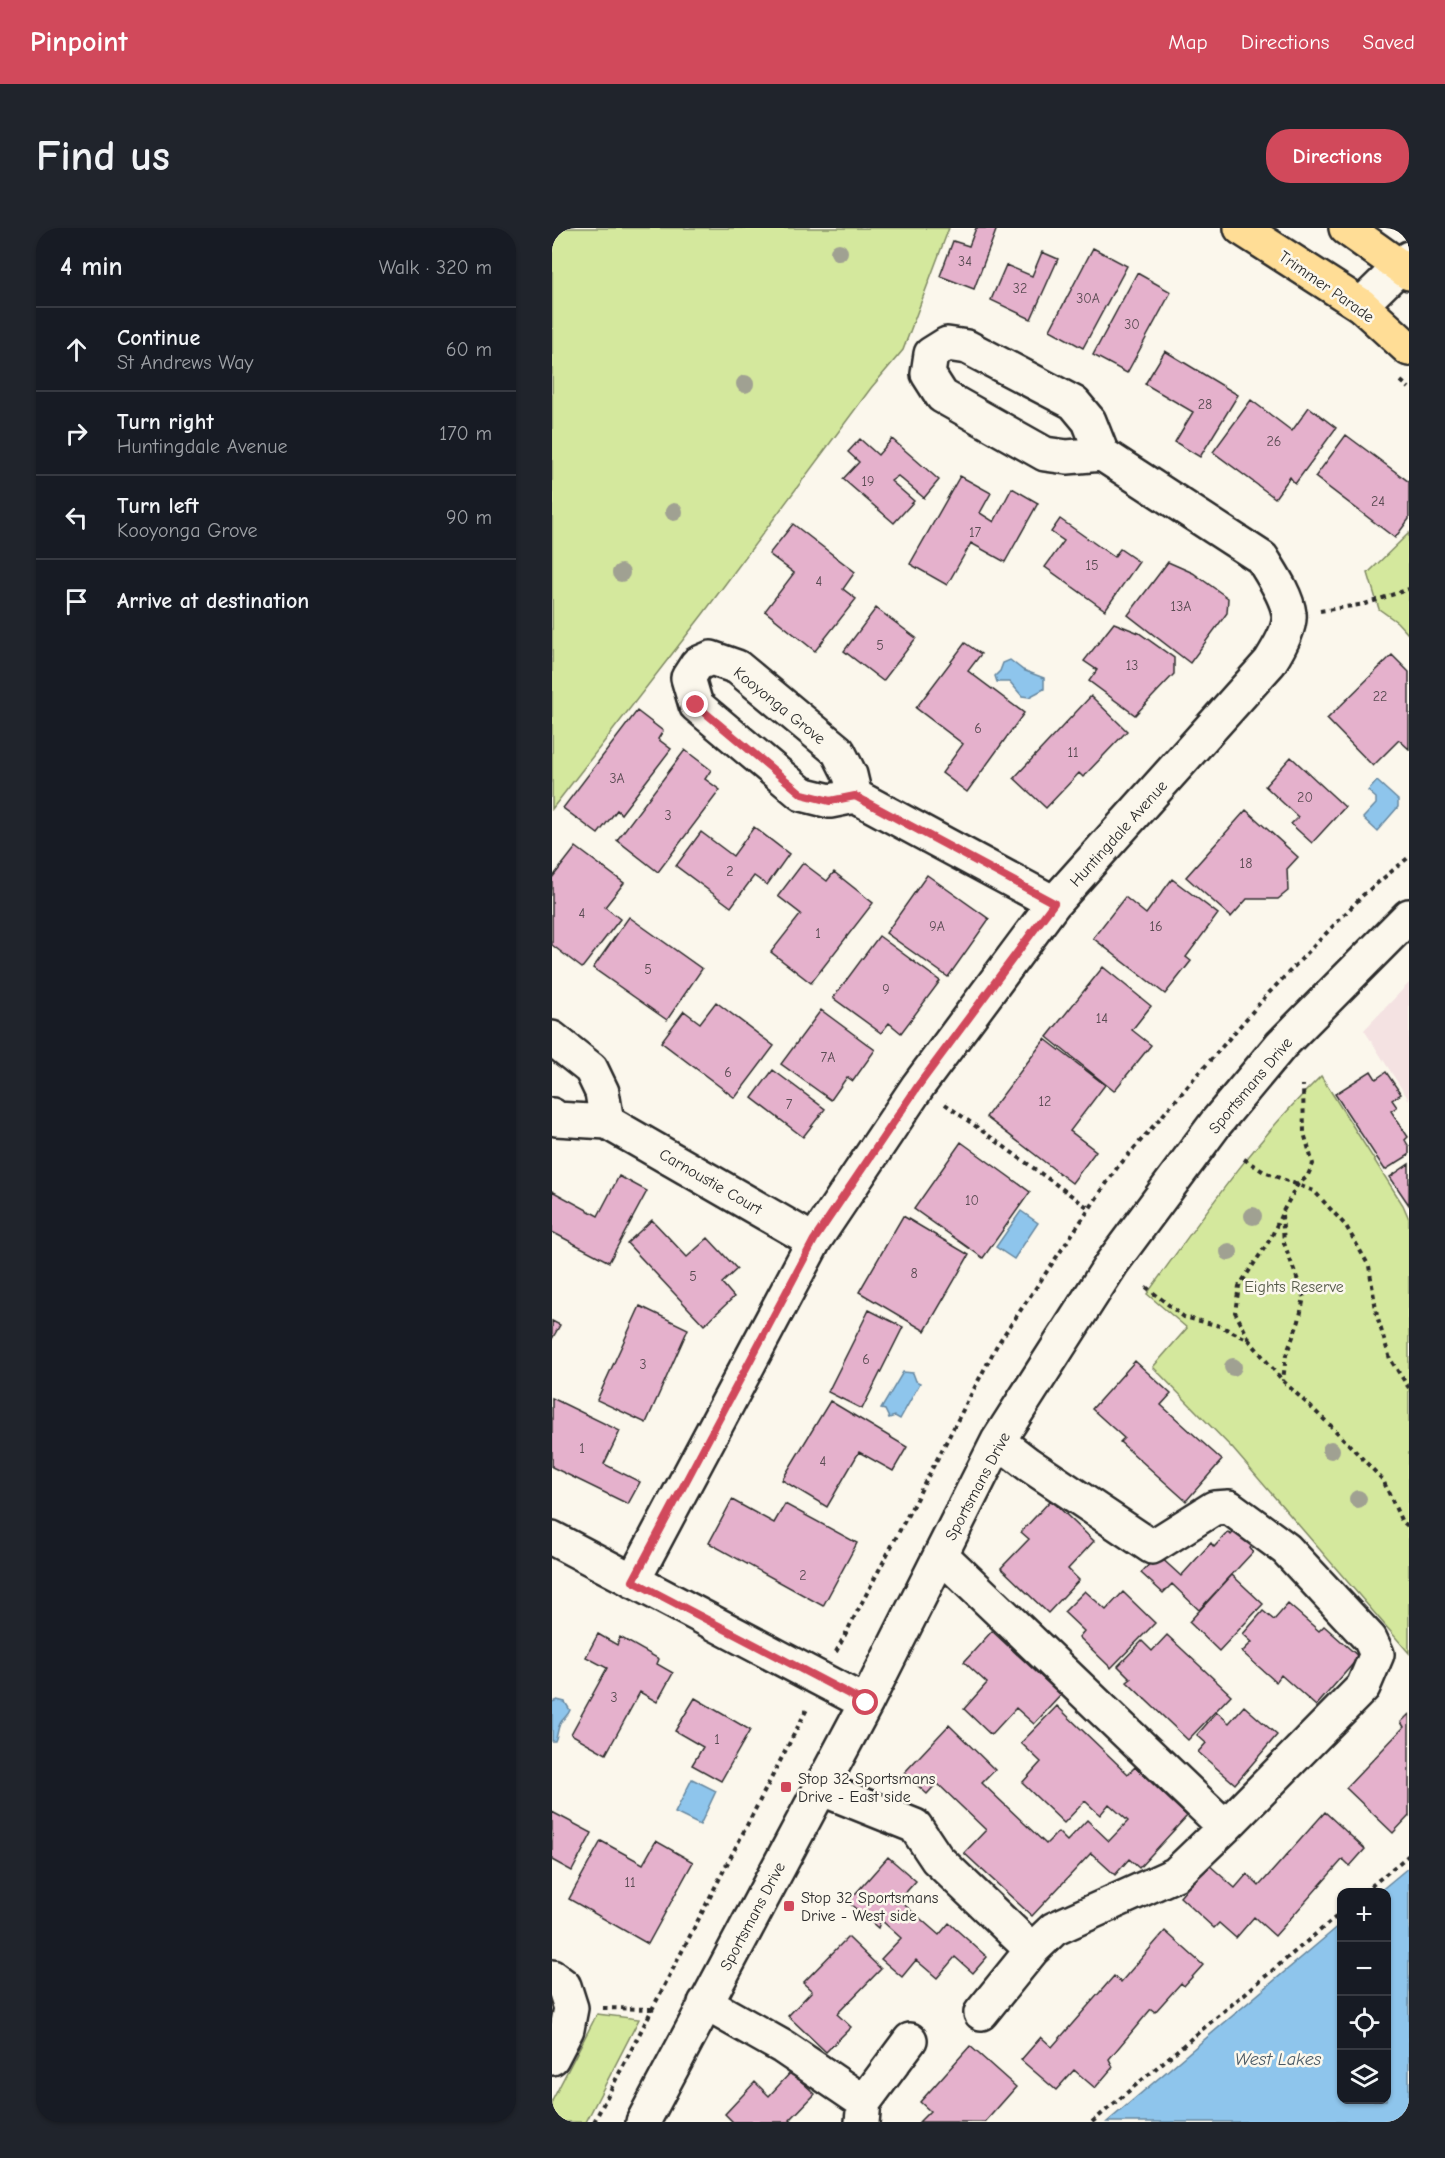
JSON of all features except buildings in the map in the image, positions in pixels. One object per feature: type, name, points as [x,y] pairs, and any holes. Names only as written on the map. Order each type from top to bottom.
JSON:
[{"type":"main road","name":"Trimmer Parade","points":[[1241,228],[1361,305],[1409,349]]},
{"type":"main road","points":[[1346,228],[1406,266]]},
{"type":"street","points":[[1361,305],[1406,266]]},
{"type":"street","points":[[1102,454],[1067,457],[1045,454],[942,396],[928,374],[931,354],[947,344],[967,347],[1074,403],[1089,420],[1102,454],[1262,558],[1278,584],[1290,615]]},
{"type":"street","name":"Huntingdale Avenue","points":[[633,1581],[814,1240],[918,1086],[1054,903],[1270,662],[1282,642],[1290,615]]},
{"type":"street","name":"Kooyonga Grove","points":[[711,658],[737,667],[838,751],[850,775],[855,796],[830,801],[802,794],[793,787],[696,705],[688,678],[696,664],[711,658]]},
{"type":"street","points":[[855,796],[1054,903]]},
{"type":"street","name":"Sportsmans Drive","points":[[643,2122],[866,1703],[998,1441],[1112,1263],[1216,1123],[1281,1045],[1409,916]]},
{"type":"street","points":[[552,1038],[591,1069],[602,1092],[607,1122]]},
{"type":"street","name":"Carnoustie Court","points":[[552,1115],[556,1119],[607,1122],[814,1240]]},
{"type":"street","points":[[981,2013],[1032,1950],[1054,1929],[1176,1874],[1363,1687],[1377,1654],[1370,1639],[1286,1549],[1228,1507],[1214,1508],[1152,1547],[1028,1464],[998,1441]]},
{"type":"street","points":[[552,1538],[866,1703]]},
{"type":"street","points":[[940,1555],[1225,1827]]},
{"type":"street","points":[[820,1788],[915,1826],[937,1859],[1032,1950]]},
{"type":"street","points":[[552,1977],[564,1986],[571,2008],[567,2029],[552,2058]]},
{"type":"street","points":[[705,2003],[783,2047],[863,2112],[910,2040]]},
{"type":"path","points":[[1290,615],[1365,604],[1408,591]]},
{"type":"path","points":[[1303,1085],[1304,1133],[1313,1164],[1307,1177],[1298,1184],[1271,1238],[1239,1286],[1235,1312],[1249,1340],[1283,1381],[1383,1480],[1401,1520],[1409,1527]]},
{"type":"path","points":[[942,1102],[1090,1209]]},
{"type":"path","points":[[1244,1159],[1264,1172],[1314,1191],[1346,1226],[1369,1266],[1377,1316],[1390,1359],[1409,1388]]},
{"type":"path","points":[[1282,1213],[1284,1243],[1304,1297],[1299,1321],[1286,1355],[1283,1381]]},
{"type":"path","points":[[1146,1287],[1184,1317],[1220,1326],[1249,1340]]},
{"type":"path","points":[[1370,1888],[1409,1855]]},
{"type":"path","points":[[1092,2122],[1337,1914]]},
{"type":"path","points":[[571,2008],[653,2009]]},
{"type":"shaded area","points":[[1409,983],[1409,1100],[1364,1030]]},
{"type":"green space","points":[[552,228],[949,228],[903,350],[871,388],[703,614],[552,809]]},
{"type":"green space","points":[[1409,533],[1409,635],[1397,622],[1379,609],[1368,573]]},
{"type":"green space","name":"Eights Reserve","points":[[1321,1076],[1403,1205],[1409,1219],[1409,1653],[1233,1449],[1153,1367],[1187,1328],[1147,1294],[1251,1154]]},
{"type":"green space","points":[[597,2014],[639,2019],[586,2122],[552,2122],[552,2101]]},
{"type":"water","points":[[1010,660],[1023,670],[1044,678],[1044,689],[1029,697],[1022,696],[1010,682],[997,682],[995,676],[1003,663]]},
{"type":"water","points":[[1377,781],[1398,800],[1398,807],[1377,831],[1363,818],[1376,804],[1376,798],[1368,791]]},
{"type":"water","points":[[1021,1211],[1038,1223],[1014,1259],[996,1247]]},
{"type":"water","points":[[903,1372],[913,1373],[916,1381],[920,1383],[900,1419],[895,1416],[889,1418],[885,1410],[881,1409]]},
{"type":"water","points":[[557,1700],[565,1702],[570,1710],[560,1724],[555,1741],[552,1741],[552,1702]]},
{"type":"water","points":[[692,1779],[716,1791],[700,1825],[675,1813]]},
{"type":"water","name":"West Lakes","points":[[1409,1867],[1409,2122],[1107,2122],[1337,1927],[1337,2104],[1391,2104],[1391,1888],[1384,1888]]},
{"type":"place","name":"Stop 32 Sportsmans Drive - East side","points":[[786,1787]]},
{"type":"place","name":"Stop 32 Sportsmans Drive - West side","points":[[789,1906]]},
{"type":"route","points":[[696,705],[802,794],[830,801],[855,796],[1054,903],[918,1086],[814,1240],[633,1581],[866,1703]]}]
